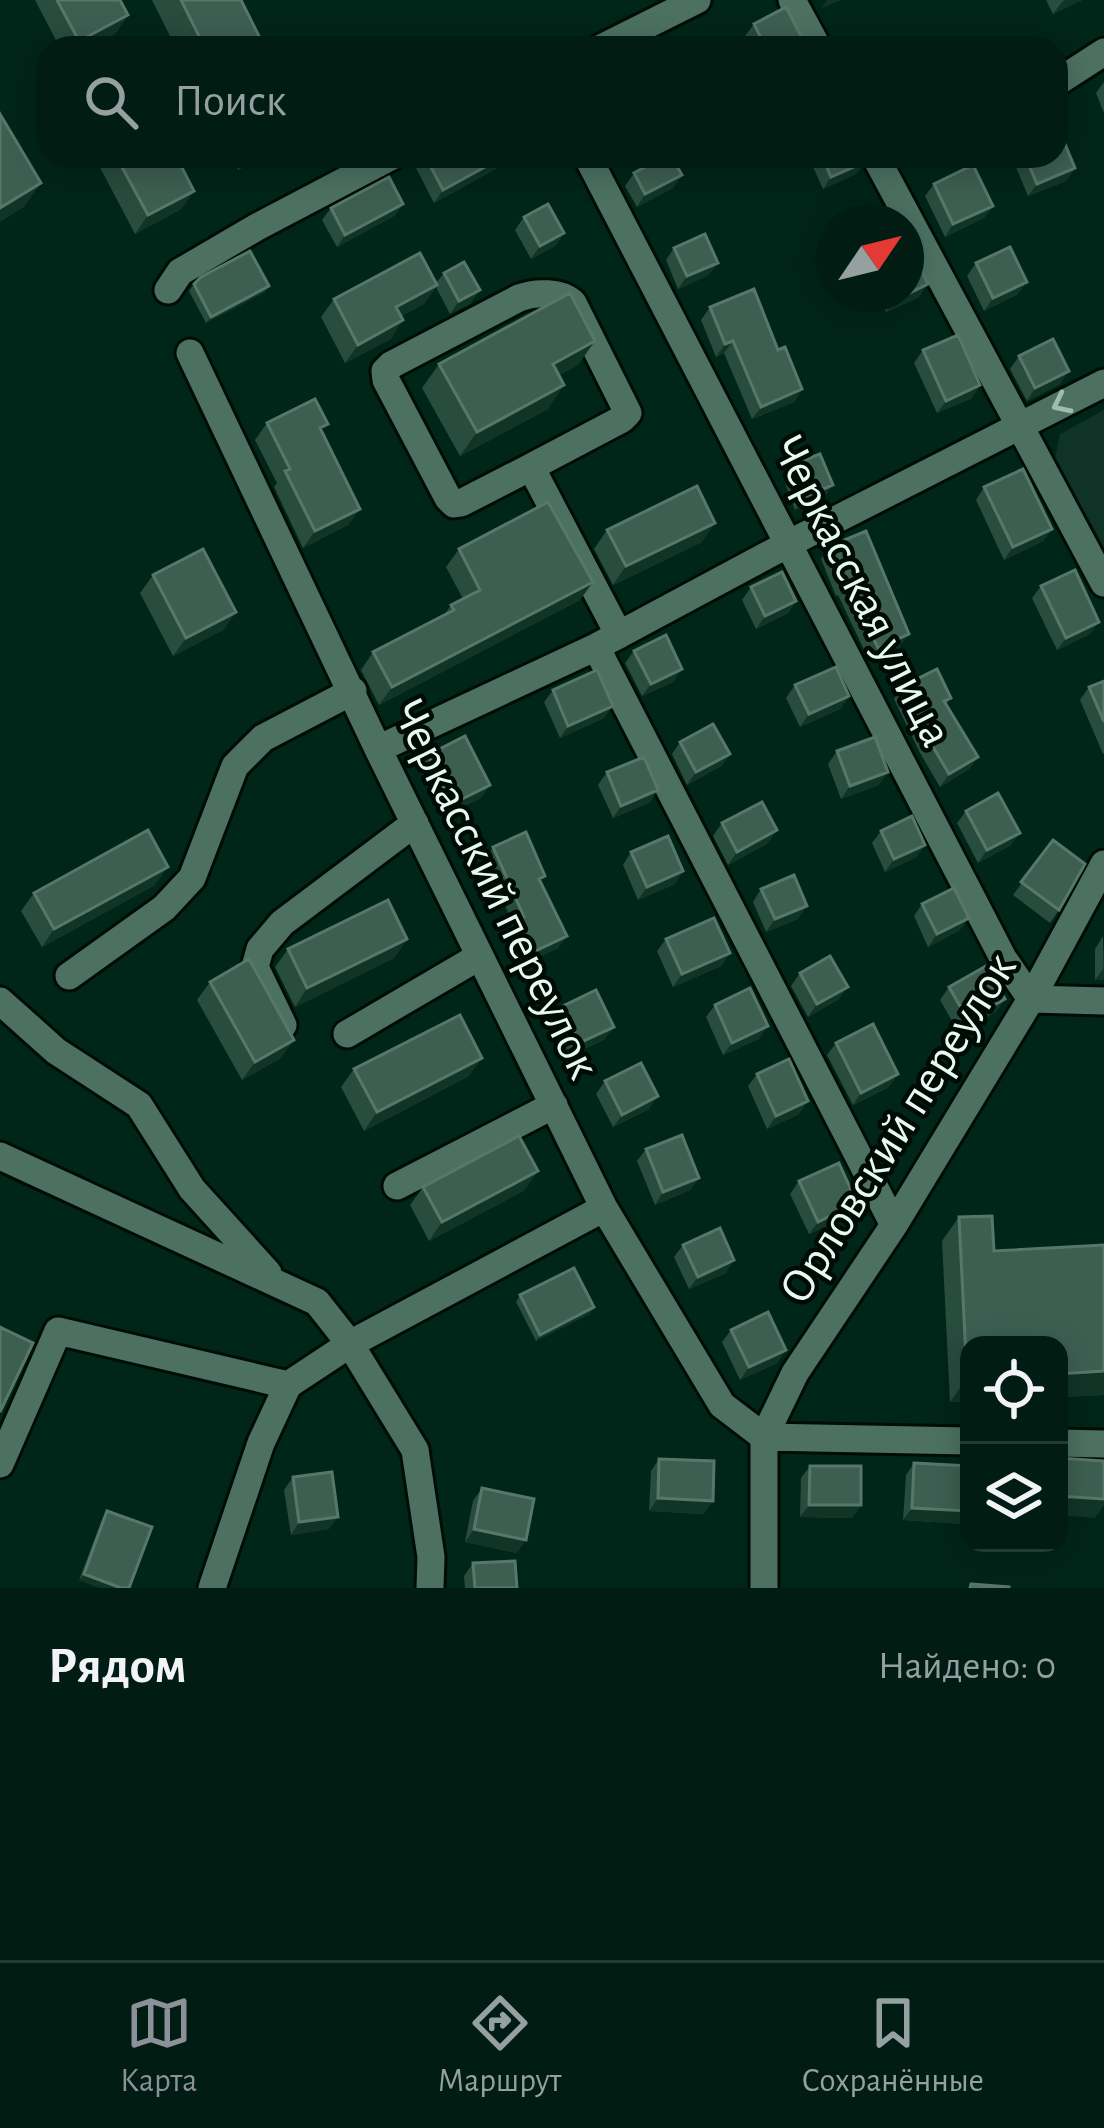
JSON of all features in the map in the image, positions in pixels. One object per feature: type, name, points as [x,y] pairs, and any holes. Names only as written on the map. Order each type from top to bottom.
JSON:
[{"type":"street","points":[[625,36],[697,0]]},
{"type":"street","points":[[792,0],[812,36]]},
{"type":"street","points":[[1068,75],[1104,52]]},
{"type":"street","points":[[168,290],[180,272],[369,168]]},
{"type":"street","name":"Черкасская улица","points":[[593,168],[1003,958],[1031,999]]},
{"type":"street","points":[[881,168],[1104,583]]},
{"type":"street","points":[[519,298],[568,298],[628,413],[531,467],[454,504],[385,371],[519,298]]},
{"type":"street","name":"Черкасский переулок","points":[[190,352],[604,1208],[722,1405],[764,1436]]},
{"type":"street","points":[[378,748],[607,641],[1104,383]]},
{"type":"street","points":[[531,467],[607,641],[894,1225]]},
{"type":"street","points":[[69,976],[164,908],[192,878],[235,766],[263,738],[353,692]]},
{"type":"street","points":[[285,1028],[255,967],[260,949],[282,923],[415,823]]},
{"type":"street","name":"Орловский переулок","points":[[764,1436],[795,1373],[894,1225],[1031,999],[1104,864]]},
{"type":"street","points":[[347,1034],[481,956]]},
{"type":"street","points":[[1031,999],[1104,1000]]},
{"type":"street","points":[[0,1001],[56,1052],[139,1105],[192,1189],[279,1285]]},
{"type":"street","points":[[398,1186],[554,1105]]},
{"type":"street","points":[[0,1156],[316,1302],[350,1344],[415,1450],[431,1557],[430,1588]]},
{"type":"street","points":[[212,1588],[261,1444],[288,1385],[350,1344],[604,1208]]},
{"type":"street","points":[[0,1464],[58,1331],[288,1385]]},
{"type":"street","points":[[764,1588],[764,1436],[960,1441]]},
{"type":"street","points":[[1068,1443],[1104,1444]]},
{"type":"shaded area","points":[[1104,410],[1104,550],[1055,458],[1060,434]]},
{"type":"building","points":[[57,0],[120,0],[128,15],[88,36],[76,36]]},
{"type":"building","points":[[181,0],[241,0],[259,36],[199,36]]},
{"type":"building","points":[[786,7],[801,36],[760,36],[754,24]]},
{"type":"building","points":[[0,114],[41,183],[0,208]]},
{"type":"building","points":[[1068,151],[1075,168],[1037,184],[1030,168],[1068,168]]},
{"type":"building","points":[[123,168],[182,168],[194,191],[148,215]]},
{"type":"building","points":[[431,168],[483,168],[443,190]]},
{"type":"building","points":[[643,168],[678,168],[682,175],[645,194],[634,173]]},
{"type":"building","points":[[827,168],[851,168],[831,177]]},
{"type":"building","points":[[974,168],[993,206],[953,224],[934,184]]},
{"type":"building","points":[[389,177],[403,204],[345,235],[331,208]]},
{"type":"building","points":[[548,204],[564,233],[540,246],[524,217]]},
{"type":"building","points":[[705,234],[718,263],[687,276],[674,248]]},
{"type":"building","points":[[1010,247],[1027,282],[993,298],[976,263]]},
{"type":"building","points":[[250,251],[269,286],[211,317],[194,284]]},
{"type":"building","points":[[420,253],[437,285],[396,307],[403,320],[358,345],[334,299]]},
{"type":"building","points":[[464,262],[480,290],[459,301],[444,273]]},
{"type":"building","points":[[754,289],[778,350],[785,347],[802,389],[761,407],[733,341],[725,344],[710,307]]},
{"type":"building","points":[[570,293],[595,341],[553,364],[564,385],[477,432],[439,364]]},
{"type":"building","points":[[958,335],[980,385],[946,401],[923,350]]},
{"type":"building","points":[[1053,339],[1069,371],[1035,388],[1019,356]]},
{"type":"building","points":[[315,399],[328,424],[320,428],[360,509],[315,531],[267,423]]},
{"type":"building","points":[[820,454],[833,485],[804,497],[791,465]]},
{"type":"building","points":[[1023,469],[1052,529],[1013,547],[984,487]]},
{"type":"building","points":[[697,486],[715,523],[626,566],[607,530]]},
{"type":"building","points":[[548,502],[593,582],[392,687],[373,652],[454,610],[451,605],[480,590],[459,549]]},
{"type":"building","points":[[866,531],[909,634],[878,648],[830,546]]},
{"type":"building","points":[[203,549],[236,612],[186,638],[153,575]]},
{"type":"building","points":[[1075,570],[1099,622],[1066,638],[1041,586]]},
{"type":"building","points":[[782,572],[796,601],[765,616],[751,587]]},
{"type":"building","points":[[666,635],[682,669],[651,684],[634,651]]},
{"type":"building","points":[[836,667],[849,696],[809,714],[795,685]]},
{"type":"building","points":[[937,669],[951,698],[944,701],[978,757],[949,774],[903,686]]},
{"type":"building","points":[[597,670],[613,706],[568,726],[553,690]]},
{"type":"building","points":[[1104,681],[1104,722],[1089,687]]},
{"type":"building","points":[[713,724],[730,754],[696,772],[680,742]]},
{"type":"building","points":[[465,736],[490,785],[452,804],[428,755]]},
{"type":"building","points":[[875,737],[888,772],[850,786],[837,751]]},
{"type":"building","points":[[644,757],[658,790],[621,806],[607,772]]},
{"type":"building","points":[[998,793],[1020,833],[987,850],[966,811]]},
{"type":"building","points":[[762,802],[777,830],[737,852],[722,823]]},
{"type":"building","points":[[912,816],[925,845],[894,859],[881,831]]},
{"type":"building","points":[[148,830],[168,867],[54,929],[34,893]]},
{"type":"building","points":[[526,832],[545,876],[539,879],[567,936],[531,953],[515,921],[524,917],[493,847]]},
{"type":"building","points":[[668,836],[683,871],[647,887],[631,852]]},
{"type":"building","points":[[1053,840],[1085,864],[1059,910],[1021,882]]},
{"type":"building","points":[[794,875],[807,906],[775,919],[761,889]]},
{"type":"building","points":[[954,888],[969,918],[937,934],[922,904]]},
{"type":"building","points":[[388,900],[407,939],[307,988],[288,949]]},
{"type":"building","points":[[714,918],[730,953],[682,974],[666,939]]},
{"type":"building","points":[[830,956],[848,987],[817,1004],[800,973]]},
{"type":"building","points":[[249,959],[294,1040],[255,1062],[210,982]]},
{"type":"building","points":[[986,966],[1005,999],[968,1020],[949,987]]},
{"type":"building","points":[[750,988],[768,1026],[732,1043],[715,1005]]},
{"type":"building","points":[[596,990],[614,1027],[579,1043],[561,1007]]},
{"type":"building","points":[[460,1015],[482,1058],[377,1112],[354,1069]]},
{"type":"building","points":[[873,1024],[898,1074],[861,1093],[836,1043]]},
{"type":"building","points":[[789,1059],[808,1101],[776,1116],[757,1074]]},
{"type":"building","points":[[641,1063],[658,1096],[622,1115],[605,1081]]},
{"type":"building","points":[[682,1135],[699,1178],[663,1192],[646,1149]]},
{"type":"building","points":[[519,1136],[538,1171],[442,1222],[423,1187]]},
{"type":"building","points":[[839,1163],[857,1203],[818,1222],[799,1181]]},
{"type":"building","points":[[992,1216],[994,1251],[1104,1245],[1104,1371],[1068,1373],[1068,1336],[965,1336],[959,1217]]},
{"type":"building","points":[[720,1228],[734,1260],[698,1277],[683,1245]]},
{"type":"building","points":[[574,1268],[594,1307],[540,1335],[520,1295]]},
{"type":"building","points":[[768,1312],[786,1350],[749,1367],[731,1330]]},
{"type":"building","points":[[0,1327],[33,1343],[0,1412]]},
{"type":"building","points":[[659,1459],[714,1461],[713,1501],[658,1498]]},
{"type":"building","points":[[1068,1459],[1104,1461],[1104,1499],[1068,1497]]},
{"type":"building","points":[[914,1463],[960,1466],[960,1511],[912,1508]]},
{"type":"building","points":[[810,1466],[861,1466],[861,1505],[809,1505]]},
{"type":"building","points":[[332,1472],[338,1517],[299,1522],[293,1477]]},
{"type":"building","points":[[482,1488],[534,1499],[526,1540],[474,1529]]},
{"type":"building","points":[[107,1511],[152,1527],[129,1588],[84,1574]]},
{"type":"building","points":[[515,1561],[517,1588],[475,1588],[473,1563]]},
{"type":"building","points":[[971,1584],[1009,1587],[1009,1588],[970,1588]]}]
